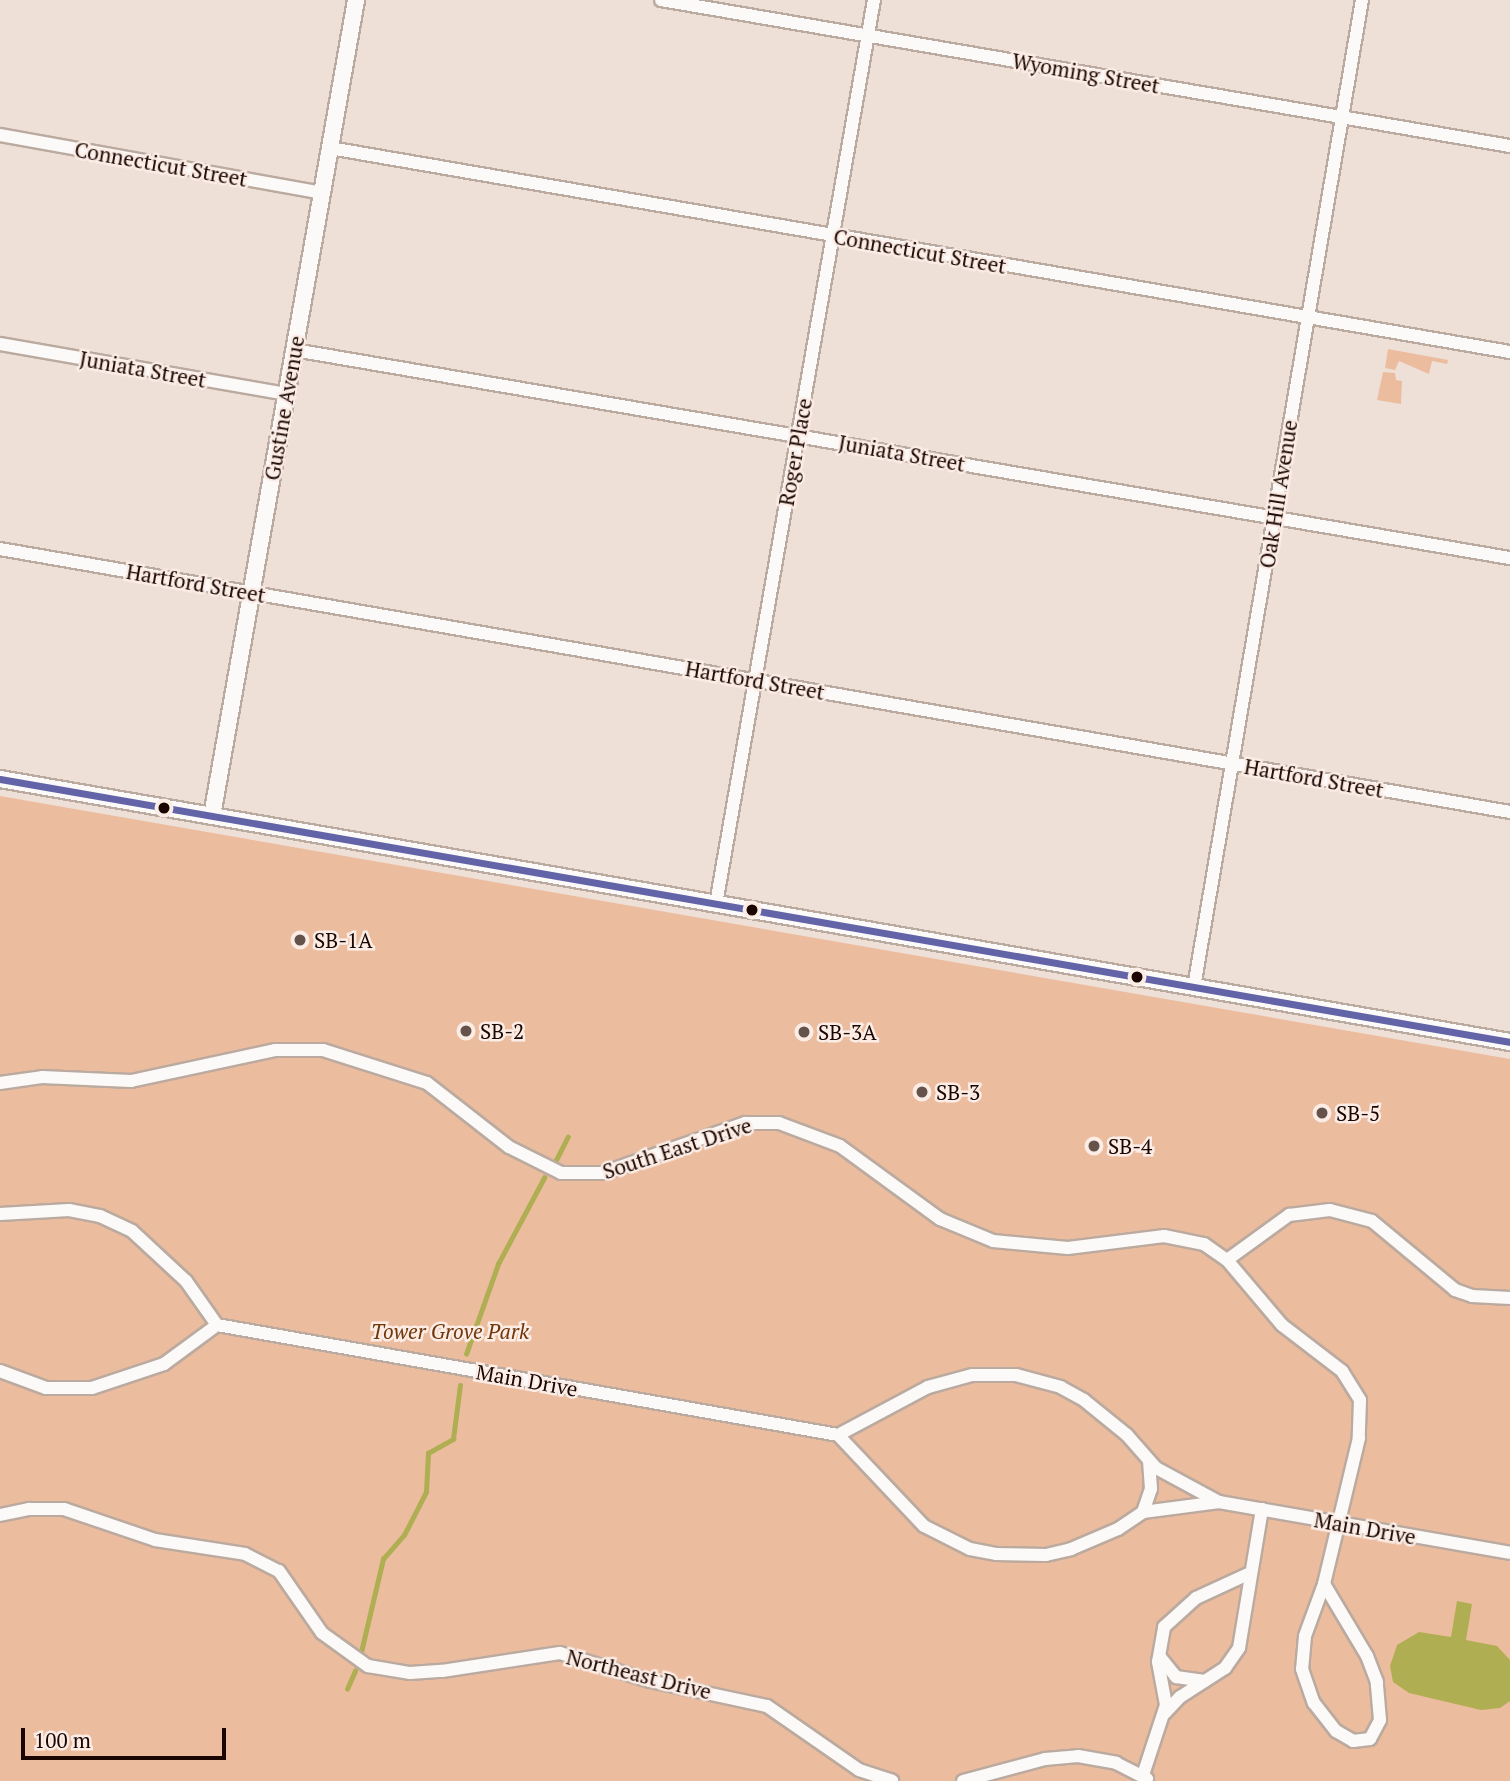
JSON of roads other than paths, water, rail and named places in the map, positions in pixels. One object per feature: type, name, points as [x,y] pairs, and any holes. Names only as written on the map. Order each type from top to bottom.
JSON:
[{"type":"main road","name":"Gustine Avenue","points":[[212,816],[356,0]]},
{"type":"main road","points":[[0,779],[1510,1042]]},
{"type":"street","name":"Wyoming Street","points":[[662,0],[1510,146]]},
{"type":"street","name":"Roger Place","points":[[716,904],[874,0]]},
{"type":"street","name":"Oak Hill Avenue","points":[[1194,987],[1362,0]]},
{"type":"street","name":"Connecticut Street","points":[[0,135],[322,193]]},
{"type":"street","name":"Connecticut Street","points":[[330,148],[1510,352]]},
{"type":"street","name":"Juniata Street","points":[[0,344],[286,394]]},
{"type":"street","name":"Juniata Street","points":[[294,350],[1510,558]]},
{"type":"street","name":"Hartford Street","points":[[0,549],[1510,812]]},
{"type":"street","name":"South East Drive","points":[[0,1083],[42,1077],[131,1081],[275,1050],[323,1050],[426,1083],[509,1147],[561,1173],[603,1173],[745,1123],[779,1123],[840,1146],[924,1208],[978,1237],[1050,1248],[1181,1237],[1204,1244],[1227,1260],[1269,1313],[1332,1362],[1356,1390],[1362,1423],[1324,1584],[1302,1654],[1306,1686],[1336,1731],[1353,1741],[1370,1740],[1380,1720],[1377,1682],[1367,1656],[1324,1584]]},
{"type":"street","points":[[0,1214],[69,1210],[100,1216],[132,1231],[186,1281],[217,1325],[164,1364],[92,1388],[47,1388],[0,1371]]},
{"type":"street","points":[[1227,1260],[1289,1214],[1330,1210],[1372,1221],[1455,1290],[1472,1296],[1510,1298]]},
{"type":"street","name":"Main Drive","points":[[217,1325],[838,1435],[928,1387],[972,1375],[1016,1375],[1061,1387],[1084,1400],[1127,1435],[1149,1461],[1219,1502]]},
{"type":"street","name":"Main Drive","points":[[838,1435],[900,1505],[924,1526],[970,1549],[1021,1556],[1046,1555],[1095,1541],[1143,1512],[1219,1502],[1510,1553]]},
{"type":"street","points":[[1143,1512],[1151,1489],[1149,1461]]},
{"type":"street","name":"Northeast Drive","points":[[0,1515],[29,1508],[64,1509],[155,1539],[245,1554],[279,1571],[321,1633],[368,1667],[410,1673],[442,1671],[560,1653],[650,1681],[767,1706],[859,1770],[892,1781]]},
{"type":"street","points":[[1164,1714],[1225,1668],[1239,1648],[1262,1509]]},
{"type":"street","points":[[963,1781],[1062,1757],[1102,1760],[1146,1778],[1164,1714],[1158,1654],[1164,1627],[1175,1614],[1250,1573]]},
{"type":"street","points":[[1158,1654],[1176,1677],[1206,1681]]},
{"type":"waterway","points":[[555,1162],[568,1137]]},
{"type":"waterway","points":[[466,1354],[498,1264],[544,1178]]},
{"type":"waterway","points":[[361,1652],[383,1559],[404,1535],[426,1492],[428,1453],[453,1439],[460,1385]]},
{"type":"waterway","points":[[347,1689],[355,1671]]},
{"type":"place","name":"SB-1A","points":[[300,940]]},
{"type":"place","name":"SB-2","points":[[466,1031]]},
{"type":"place","name":"SB-3A","points":[[804,1032]]},
{"type":"place","name":"SB-3","points":[[922,1092]]},
{"type":"place","name":"SB-5","points":[[1322,1113]]},
{"type":"place","name":"SB-4","points":[[1094,1146]]},
{"type":"park label","name":"Tower Grove Park","points":[[450,1331]]}]
